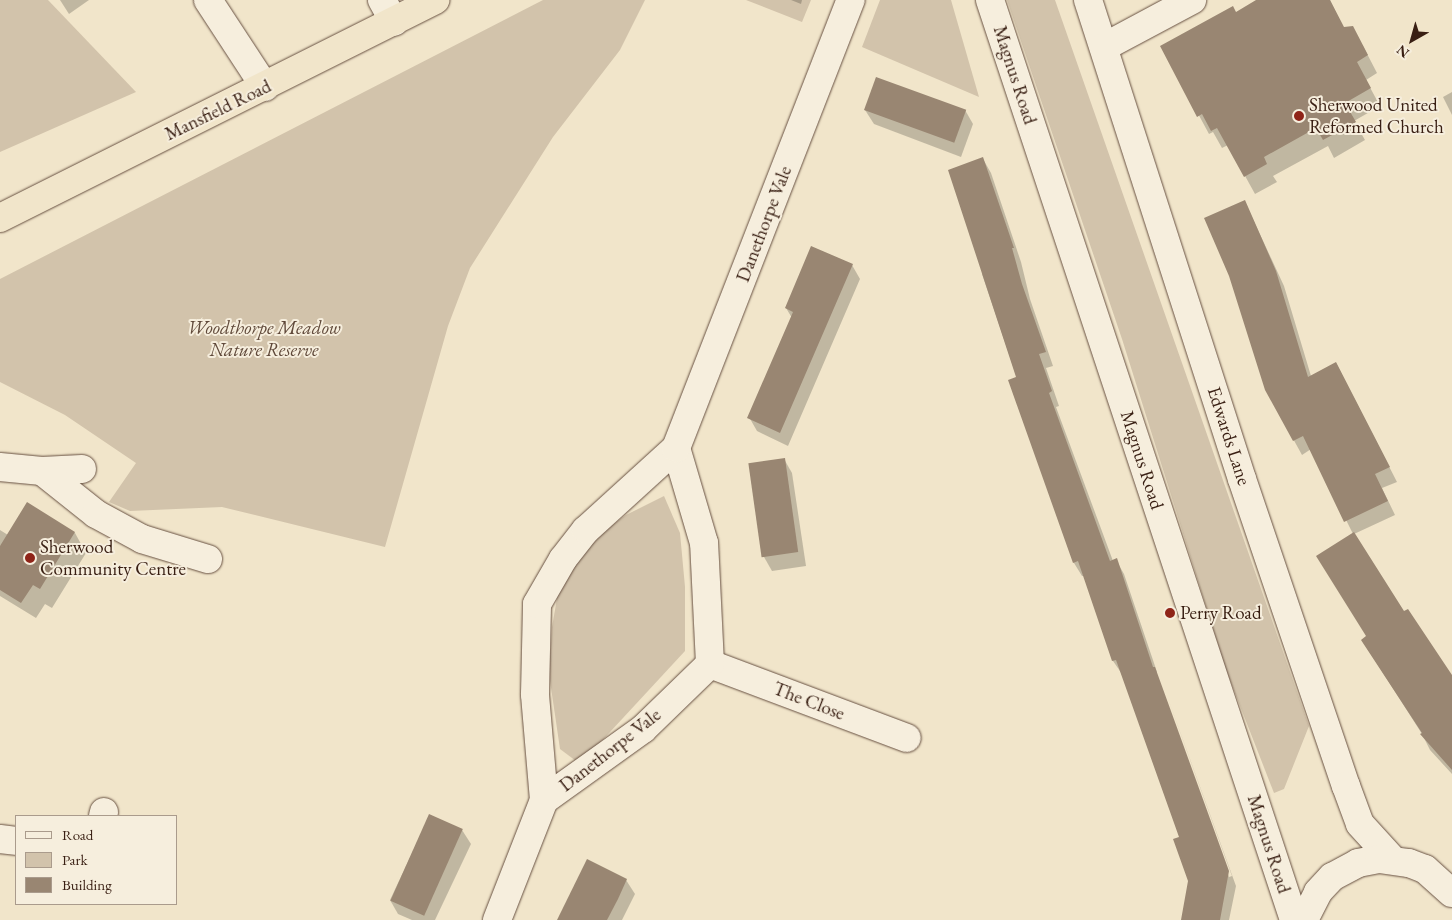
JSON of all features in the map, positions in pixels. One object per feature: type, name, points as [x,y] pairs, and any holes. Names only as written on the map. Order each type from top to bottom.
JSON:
[{"type":"highway","name":"Mansfield Road","points":[[0,218],[265,87],[388,11],[435,0]]},
{"type":"street","points":[[208,0],[265,87]]},
{"type":"street","name":"Danethorpe Vale","points":[[497,920],[544,800],[535,694],[537,604],[563,559],[586,530],[676,448],[851,0]]},
{"type":"street","name":"Magnus Road","points":[[990,0],[1294,920]]},
{"type":"street","name":"Edwards Lane","points":[[1088,0],[1242,479],[1346,786],[1360,824],[1392,859]]},
{"type":"street","points":[[1104,47],[1192,0]]},
{"type":"street","points":[[676,448],[704,544],[710,664]]},
{"type":"street","points":[[0,467],[42,471],[82,470]]},
{"type":"street","points":[[42,471],[96,514],[134,534],[208,559]]},
{"type":"street","name":"Danethorpe Vale","points":[[544,800],[643,729],[710,664]]},
{"type":"street","name":"The Close","points":[[710,664],[907,738]]},
{"type":"street","points":[[0,839],[15,840]]},
{"type":"street","points":[[1304,920],[1318,892],[1332,877],[1358,863],[1392,859],[1425,869],[1452,893]]},
{"type":"green space","points":[[0,0],[48,0],[136,92],[0,152]]},
{"type":"green space","name":"Woodthorpe Meadow Nature Reserve","points":[[543,0],[645,0],[620,50],[553,137],[470,268],[448,326],[385,547],[222,507],[130,511],[109,502],[136,463],[65,415],[0,382],[0,279]]},
{"type":"green space","points":[[746,0],[811,0],[802,22]]},
{"type":"green space","points":[[880,0],[951,0],[979,97],[862,47]]},
{"type":"green space","points":[[1007,0],[1055,0],[1309,726],[1284,789],[1274,793],[1226,670],[1122,339]]},
{"type":"green space","points":[[664,496],[680,533],[685,587],[685,651],[598,745],[576,761],[560,749],[549,674],[552,627],[559,587],[587,543],[626,515]]},
{"type":"building","points":[[1256,0],[1330,0],[1344,27],[1353,26],[1368,55],[1357,62],[1371,88],[1345,103],[1356,122],[1323,140],[1316,128],[1264,157],[1267,164],[1244,177],[1217,128],[1211,131],[1202,114],[1197,117],[1160,46],[1233,6],[1236,12]]},
{"type":"building","points":[[876,77],[966,110],[954,143],[864,110]]},
{"type":"building","points":[[983,157],[1014,248],[1012,248],[1022,284],[1046,352],[1039,354],[1052,391],[1049,393],[1110,561],[1117,558],[1153,667],[1155,667],[1229,871],[1220,920],[1181,920],[1188,881],[1173,839],[1179,837],[1116,660],[1112,661],[1078,561],[1073,563],[1008,380],[1016,377],[948,170]]},
{"type":"building","points":[[1245,200],[1276,271],[1308,377],[1336,362],[1390,467],[1375,474],[1388,501],[1344,522],[1303,436],[1293,441],[1265,390],[1229,276],[1204,218]]},
{"type":"building","points":[[811,246],[853,264],[780,433],[747,418],[793,312],[785,308]]},
{"type":"building","points":[[785,458],[798,552],[762,557],[748,463]]},
{"type":"building","name":"Sherwood Community Centre","points":[[27,502],[75,532],[40,589],[33,585],[21,603],[0,590],[0,546]]},
{"type":"building","points":[[1354,532],[1404,611],[1408,609],[1452,675],[1452,770],[1420,734],[1422,733],[1361,640],[1366,636],[1316,556]]},
{"type":"building","points":[[429,814],[463,829],[424,916],[390,901]]},
{"type":"building","points":[[587,859],[627,879],[618,899],[607,920],[557,920]]},
{"type":"place","name":"Sherwood United Reformed Church","points":[[1299,116]]},
{"type":"place","name":"Sherwood Community Centre","points":[[30,558]]},
{"type":"place","name":"Perry Road","points":[[1170,613]]}]
